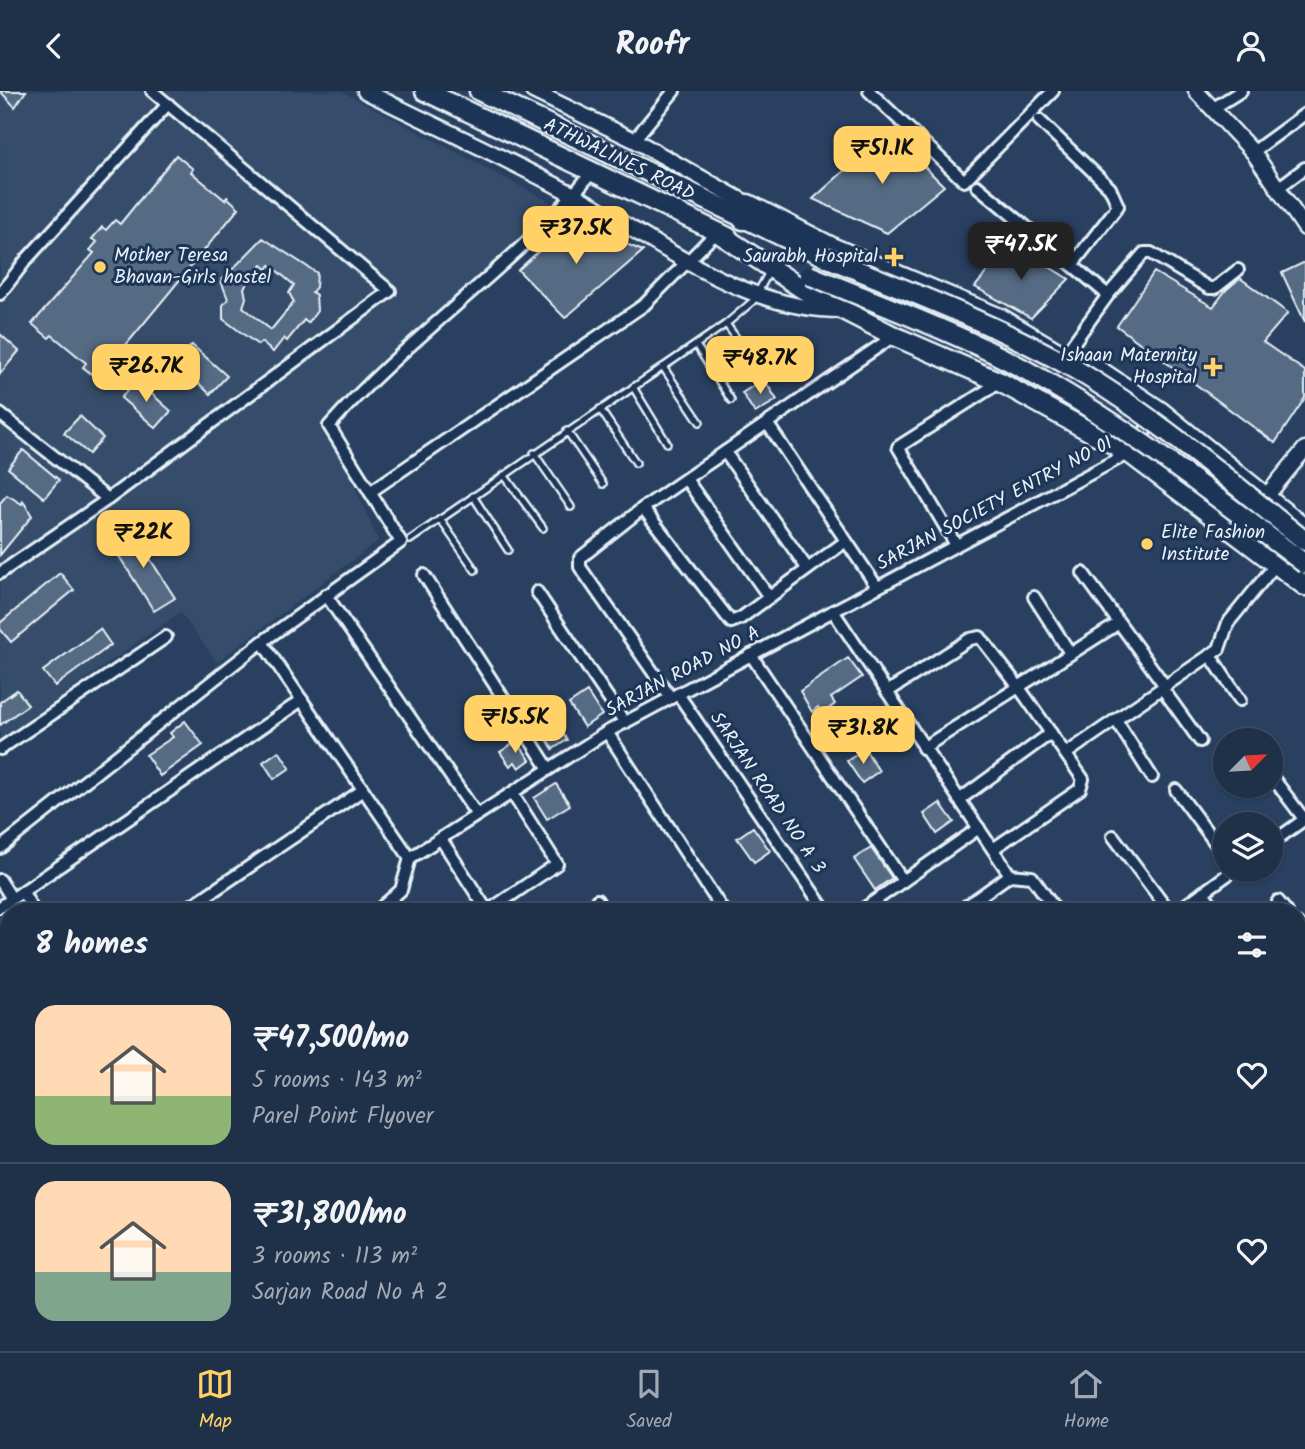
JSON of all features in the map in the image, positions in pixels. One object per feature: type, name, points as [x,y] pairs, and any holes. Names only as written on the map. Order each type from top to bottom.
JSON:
[{"type":"main road","name":"ATHWALINES ROAD","points":[[425,91],[594,170],[717,232]]},
{"type":"main road","name":"ATHWALINES ROAD","points":[[479,91],[745,212]]},
{"type":"main road","points":[[745,212],[823,256],[998,329],[1068,365],[1161,427],[1305,541]]},
{"type":"main road","points":[[745,212],[834,247],[1000,319],[1064,356],[1103,373],[1160,411],[1305,529]]},
{"type":"main road","points":[[717,232],[771,268],[844,310],[894,336],[1000,382],[1129,453],[1305,586]]},
{"type":"main road","points":[[717,232],[808,275],[989,351],[1048,383],[1144,443],[1305,564]]},
{"type":"street","points":[[0,573],[108,499],[390,291],[152,91]]},
{"type":"street","points":[[365,91],[574,195],[689,262],[756,296],[809,310],[844,310]]},
{"type":"street","points":[[634,140],[674,91]]},
{"type":"street","points":[[869,91],[964,181],[1053,91]]},
{"type":"street","points":[[1196,91],[1253,152],[1305,228]]},
{"type":"street","points":[[1212,109],[1241,91]]},
{"type":"street","points":[[538,92],[634,140],[745,212]]},
{"type":"street","points":[[0,294],[26,260],[169,104]]},
{"type":"street","points":[[1253,152],[1305,114]]},
{"type":"street","points":[[1039,121],[1110,188],[1118,206],[1072,265]]},
{"type":"street","points":[[1278,188],[1305,168]]},
{"type":"street","points":[[0,848],[262,642],[401,542],[329,426],[362,389],[563,209],[594,170]]},
{"type":"street","points":[[977,186],[1108,295]]},
{"type":"street","points":[[370,492],[644,305],[717,232]]},
{"type":"street","points":[[1064,356],[1108,295],[1144,253],[1151,253],[1209,288],[1215,288],[1238,270]]},
{"type":"street","points":[[846,541],[738,620],[728,621],[643,508],[894,336]]},
{"type":"street","points":[[956,545],[898,447],[1000,382]]},
{"type":"street","name":"SARJAN SOCIETY ENTRY NO 01","points":[[833,611],[1129,453],[1160,411]]},
{"type":"street","points":[[0,414],[108,499]]},
{"type":"street","points":[[767,423],[877,587]]},
{"type":"street","points":[[1235,533],[1305,449]]},
{"type":"street","points":[[725,452],[807,568]]},
{"type":"street","points":[[685,479],[769,597]]},
{"type":"street","name":"SARJAN ROAD NO A 3","points":[[643,508],[584,553],[579,562],[820,903]]},
{"type":"street","points":[[1066,753],[1222,646],[1228,622],[1276,564]]},
{"type":"street","points":[[1083,573],[1200,741]]},
{"type":"street","points":[[424,576],[549,769]]},
{"type":"street","points":[[537,592],[625,723]]},
{"type":"street","points":[[326,595],[477,815]]},
{"type":"street","points":[[1034,597],[1070,653]]},
{"type":"street","points":[[833,611],[1010,875]]},
{"type":"street","name":"SARJAN ROAD NO A","points":[[410,858],[607,732],[833,611]]},
{"type":"street","points":[[923,748],[1119,622]]},
{"type":"street","points":[[0,749],[166,637]]},
{"type":"street","points":[[887,692],[975,637],[985,641],[1066,753],[1083,779],[1080,789],[993,849]]},
{"type":"street","points":[[262,642],[410,858],[401,890],[386,903]]},
{"type":"street","points":[[751,655],[903,881]]},
{"type":"street","points":[[1210,655],[1240,700]]},
{"type":"street","points":[[6,903],[302,700]]},
{"type":"street","points":[[1116,720],[1152,777]]},
{"type":"street","points":[[607,732],[718,903]]},
{"type":"street","points":[[959,800],[1051,733]]},
{"type":"street","points":[[195,903],[363,790]]},
{"type":"street","points":[[1177,790],[1213,840]]},
{"type":"street","points":[[1283,791],[1305,819],[1283,835]]},
{"type":"street","points":[[500,903],[557,865],[512,793]]},
{"type":"street","points":[[872,903],[979,828]]},
{"type":"street","points":[[1113,836],[1163,903]]},
{"type":"street","points":[[441,839],[483,903]]},
{"type":"street","points":[[971,903],[1010,875],[1031,877],[1050,903]]},
{"type":"street","points":[[0,880],[12,899]]},
{"type":"street","points":[[1188,903],[1217,882]]},
{"type":"street","points":[[23,892],[29,903]]},
{"type":"street","points":[[1203,892],[1211,903]]},
{"type":"lane","points":[[410,540],[726,324],[756,296],[771,268]]},
{"type":"lane","points":[[726,324],[762,373]]},
{"type":"lane","points":[[696,345],[732,400]]},
{"type":"lane","points":[[663,367],[700,422]]},
{"type":"lane","points":[[632,387],[667,443]]},
{"type":"lane","points":[[600,409],[636,463]]},
{"type":"lane","points":[[567,431],[603,484]]},
{"type":"lane","points":[[534,453],[571,507]]},
{"type":"lane","points":[[504,475],[543,528]]},
{"type":"lane","points":[[473,496],[508,550]]},
{"type":"lane","points":[[440,519],[475,570]]},
{"type":"shaded area","points":[[0,91],[341,91],[563,209],[329,426],[378,541],[217,662],[180,612],[0,740]]},
{"type":"building","points":[[0,91],[26,91],[15,107]]},
{"type":"building","points":[[888,131],[944,186],[887,233],[813,199]]},
{"type":"building","name":"Mother Teresa Bhavan-Girls hostel","points":[[176,155],[193,169],[191,172],[239,208],[107,368],[110,371],[101,382],[83,367],[86,363],[52,335],[49,338],[32,324],[94,253],[90,250],[97,242],[92,239],[102,227],[106,230],[115,220],[120,224]]},
{"type":"building","points":[[572,221],[643,251],[565,318],[518,270]]},
{"type":"building","points":[[263,238],[317,273],[316,287],[312,292],[316,295],[317,311],[308,323],[304,320],[287,341],[284,338],[273,352],[261,342],[258,345],[223,319],[223,305],[228,299],[221,281]],"holes":[[[262,265],[267,269],[270,265],[294,285],[289,293],[294,302],[271,330],[243,307],[246,298],[244,288]]]},
{"type":"building","points":[[1005,249],[1024,252],[1069,279],[1031,318],[975,287]]},
{"type":"building","points":[[1305,262],[1305,322],[1282,273]]},
{"type":"building","points":[[1154,272],[1213,307],[1240,278],[1288,313],[1263,342],[1305,371],[1305,398],[1275,443],[1117,326]]},
{"type":"building","points":[[0,334],[19,351],[0,374]]},
{"type":"building","points":[[192,345],[227,376],[210,394],[176,362]]},
{"type":"building","points":[[764,379],[777,400],[755,413],[742,393]]},
{"type":"building","points":[[136,380],[171,411],[156,428],[121,398]]},
{"type":"building","points":[[80,416],[103,438],[89,454],[64,433]]},
{"type":"building","points":[[23,450],[59,480],[44,498],[8,468]]},
{"type":"building","points":[[7,495],[22,504],[23,501],[32,516],[0,555],[0,503]]},
{"type":"building","points":[[131,529],[175,598],[154,611],[110,542]]},
{"type":"building","points":[[60,573],[74,590],[11,642],[0,629],[0,623]]},
{"type":"building","points":[[100,629],[111,645],[55,686],[43,671]]},
{"type":"building","points":[[848,658],[862,677],[831,698],[835,704],[822,714],[818,707],[812,712],[800,691]]},
{"type":"building","points":[[17,690],[28,705],[0,725],[0,702]]},
{"type":"building","points":[[587,692],[602,715],[584,727],[569,704]]},
{"type":"building","points":[[551,716],[567,740],[553,749],[538,725]]},
{"type":"building","points":[[185,721],[203,745],[160,776],[146,755],[173,737],[170,733]]},
{"type":"building","points":[[517,741],[530,760],[519,768],[515,762],[510,766],[500,752]]},
{"type":"building","points":[[865,749],[879,771],[862,783],[847,761]]},
{"type":"building","points":[[279,751],[290,768],[274,779],[263,762]]},
{"type":"building","points":[[556,784],[570,805],[547,819],[534,798]]},
{"type":"building","points":[[940,803],[954,822],[937,834],[924,814]]},
{"type":"building","points":[[753,827],[770,851],[754,862],[737,838]]},
{"type":"building","points":[[871,848],[892,878],[875,890],[854,859]]},
{"type":"place","name":"Saurabh Hospital","points":[[894,257]]},
{"type":"place","name":"Mother Teresa Bhavan-Girls hostel","points":[[100,267]]},
{"type":"place","name":"Ishaan Maternity Hospital","points":[[1213,367]]},
{"type":"place","name":"Elite Fashion Institute","points":[[1147,544]]}]
